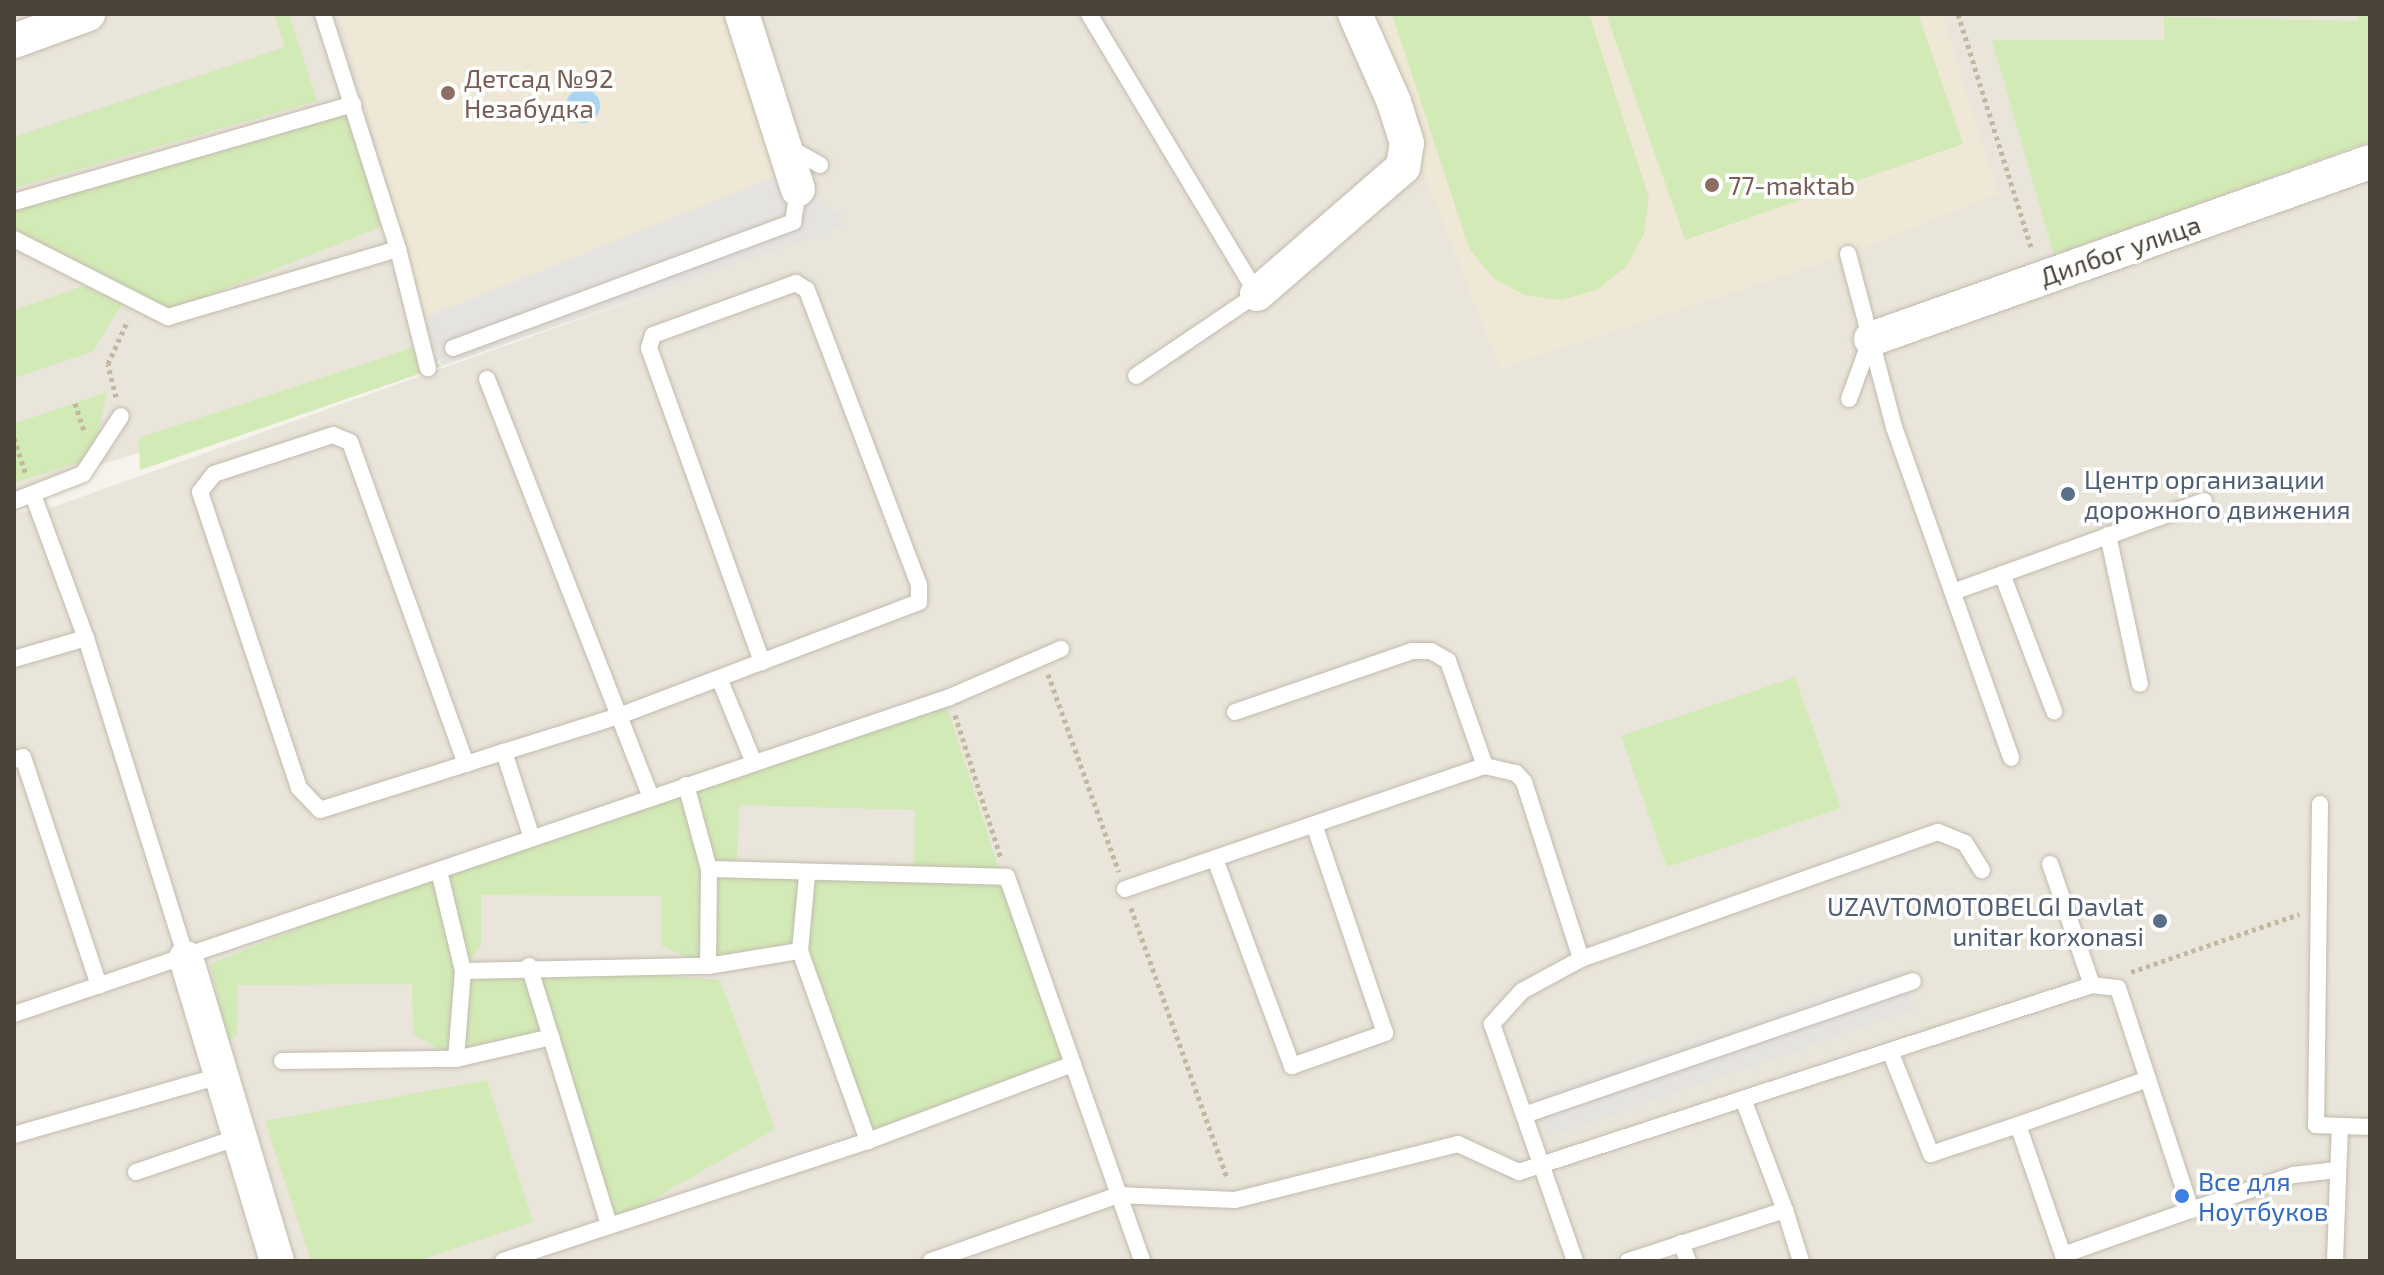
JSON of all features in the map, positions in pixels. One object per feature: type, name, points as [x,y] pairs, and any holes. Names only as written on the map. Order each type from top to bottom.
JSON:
[{"type":"street","points":[[14,41],[88,14]]},
{"type":"street","points":[[742,14],[748,62],[785,146],[809,177]]},
{"type":"street","points":[[1257,294],[1403,167],[1407,143],[1394,102],[1355,14]]},
{"type":"street","name":"Дилбог улица","points":[[1871,339],[2370,162]]},
{"type":"street","points":[[186,958],[277,1261]]},
{"type":"lane","points":[[323,14],[398,249],[428,368]]},
{"type":"lane","points":[[1089,14],[1257,294],[1136,376]]},
{"type":"lane","points":[[14,202],[353,104]]},
{"type":"lane","points":[[453,348],[793,222],[809,177]]},
{"type":"lane","points":[[14,239],[168,317],[398,249]]},
{"type":"lane","points":[[1848,254],[1894,427],[2011,758]]},
{"type":"lane","points":[[466,764],[350,442],[333,435],[214,474],[200,492],[299,788],[320,810],[619,716],[762,662],[919,602],[919,585],[807,290],[796,283],[653,335],[649,348],[762,662]]},
{"type":"lane","points":[[1849,399],[1871,339]]},
{"type":"lane","points":[[487,379],[651,798]]},
{"type":"lane","points":[[14,501],[83,474],[121,416]]},
{"type":"lane","points":[[33,495],[86,638],[186,958]]},
{"type":"lane","points":[[1953,592],[2204,501]]},
{"type":"lane","points":[[2108,535],[2140,684]]},
{"type":"lane","points":[[2002,574],[2054,711]]},
{"type":"lane","points":[[14,659],[86,638]]},
{"type":"lane","points":[[14,1014],[950,697],[1061,649]]},
{"type":"lane","points":[[1235,712],[1412,651],[1431,651],[1448,661],[1485,766]]},
{"type":"lane","points":[[719,678],[754,763]]},
{"type":"lane","points":[[504,752],[532,838]]},
{"type":"lane","points":[[14,760],[23,757],[99,986]]},
{"type":"lane","points":[[1125,889],[1485,766],[1508,768],[1524,782],[1581,959]]},
{"type":"lane","points":[[686,785],[709,869],[708,966]]},
{"type":"lane","points":[[2320,804],[2316,1125],[2370,1127]]},
{"type":"lane","points":[[1215,859],[1292,1066],[1385,1033],[1314,825]]},
{"type":"lane","points":[[1575,1261],[1527,1114],[1492,1024],[1522,991],[1581,959],[1938,832],[1965,843],[1982,870]]},
{"type":"lane","points":[[2050,864],[2092,985]]},
{"type":"lane","points":[[709,869],[807,875],[1007,877],[1142,1261]]},
{"type":"lane","points":[[439,871],[463,971],[456,1059]]},
{"type":"lane","points":[[807,875],[800,951],[868,1141]]},
{"type":"lane","points":[[463,971],[529,966],[708,966],[800,951]]},
{"type":"lane","points":[[529,966],[609,1225]]},
{"type":"lane","points":[[1527,1114],[1913,981]]},
{"type":"lane","points":[[931,1261],[1118,1195],[1235,1200],[1458,1144],[1519,1172],[2092,985],[2118,988],[2191,1210]]},
{"type":"lane","points":[[282,1061],[456,1059],[551,1037]]},
{"type":"lane","points":[[1890,1051],[1931,1154],[2148,1079]]},
{"type":"lane","points":[[503,1261],[868,1141],[1073,1064]]},
{"type":"lane","points":[[14,1135],[220,1076]]},
{"type":"lane","points":[[1743,1099],[1801,1261]]},
{"type":"lane","points":[[2018,1125],[2064,1258],[2293,1175],[2337,1170]]},
{"type":"lane","points":[[2335,1261],[2340,1126]]},
{"type":"lane","points":[[136,1172],[239,1137]]},
{"type":"lane","points":[[1628,1261],[1785,1210]]},
{"type":"lane","points":[[1681,1243],[1688,1261]]},
{"type":"path","points":[[1958,14],[2041,278]]},
{"type":"path","points":[[121,416],[108,364],[137,301]]},
{"type":"path","points":[[14,438],[33,495]]},
{"type":"path","points":[[1043,658],[1235,1200]]},
{"type":"path","points":[[950,697],[1007,877]]},
{"type":"path","points":[[2092,985],[2320,907]]},
{"type":"shaded area","points":[[14,14],[2370,14],[2370,142],[2214,198],[2370,144],[2370,1261],[14,1261],[14,513],[53,507],[788,245],[439,361],[14,491]]},
{"type":"shaded area","points":[[340,14],[725,14],[778,176],[426,317]]},
{"type":"shaded area","name":"77-maktab","points":[[1362,14],[1942,14],[1998,194],[1848,254],[1500,369]]},
{"type":"shaded area","points":[[778,176],[840,215],[845,226],[442,366],[426,317]]},
{"type":"shaded area","points":[[1901,969],[1915,1009],[1546,1138],[1532,1098]]},
{"type":"green space","points":[[274,14],[289,14],[317,101],[14,188],[14,137],[285,47]]},
{"type":"green space","points":[[1392,14],[1589,14],[1649,198],[1644,234],[1626,267],[1597,290],[1561,300],[1524,295],[1492,277],[1469,248]]},
{"type":"green space","points":[[1606,14],[1918,14],[1963,144],[1685,240]]},
{"type":"green space","points":[[2358,14],[2370,14],[2370,142],[2054,255],[1992,40],[2164,40],[2164,17],[2358,21]]},
{"type":"green space","points":[[347,110],[381,227],[171,310],[14,237],[14,204]]},
{"type":"green space","points":[[83,286],[122,304],[93,351],[14,378],[14,310]]},
{"type":"green space","points":[[412,348],[442,366],[140,470],[139,438]]},
{"type":"green space","points":[[107,392],[93,458],[14,483],[14,424]]},
{"type":"green space","points":[[1795,677],[1841,808],[1667,867],[1621,736]]},
{"type":"green space","points":[[946,704],[1000,873],[914,867],[915,810],[739,805],[737,861],[712,868],[1005,882],[1073,1064],[868,1141],[799,951],[708,966],[662,946],[661,896],[481,895],[481,945],[463,969],[529,966],[720,980],[775,1129],[609,1225],[551,1037],[456,1059],[413,1034],[412,984],[237,985],[237,1035],[228,1042],[210,964],[439,871]]},
{"type":"green space","points":[[487,1080],[533,1222],[417,1261],[311,1261],[265,1121]]},
{"type":"water","points":[[583,89],[595,94],[600,106],[595,118],[583,123],[571,118],[566,106],[571,94]]},
{"type":"place","name":"Детсад №92 Незабудка","points":[[448,93]]},
{"type":"place","name":"77-maktab","points":[[1712,185]]},
{"type":"place","name":"Центр организации дорожного движения","points":[[2068,494]]},
{"type":"place","name":"UZAVTOMOTOBELGI Davlat unitar korxonasi","points":[[2160,921]]},
{"type":"place","name":"Все для Ноутбуков","points":[[2182,1196]]}]
